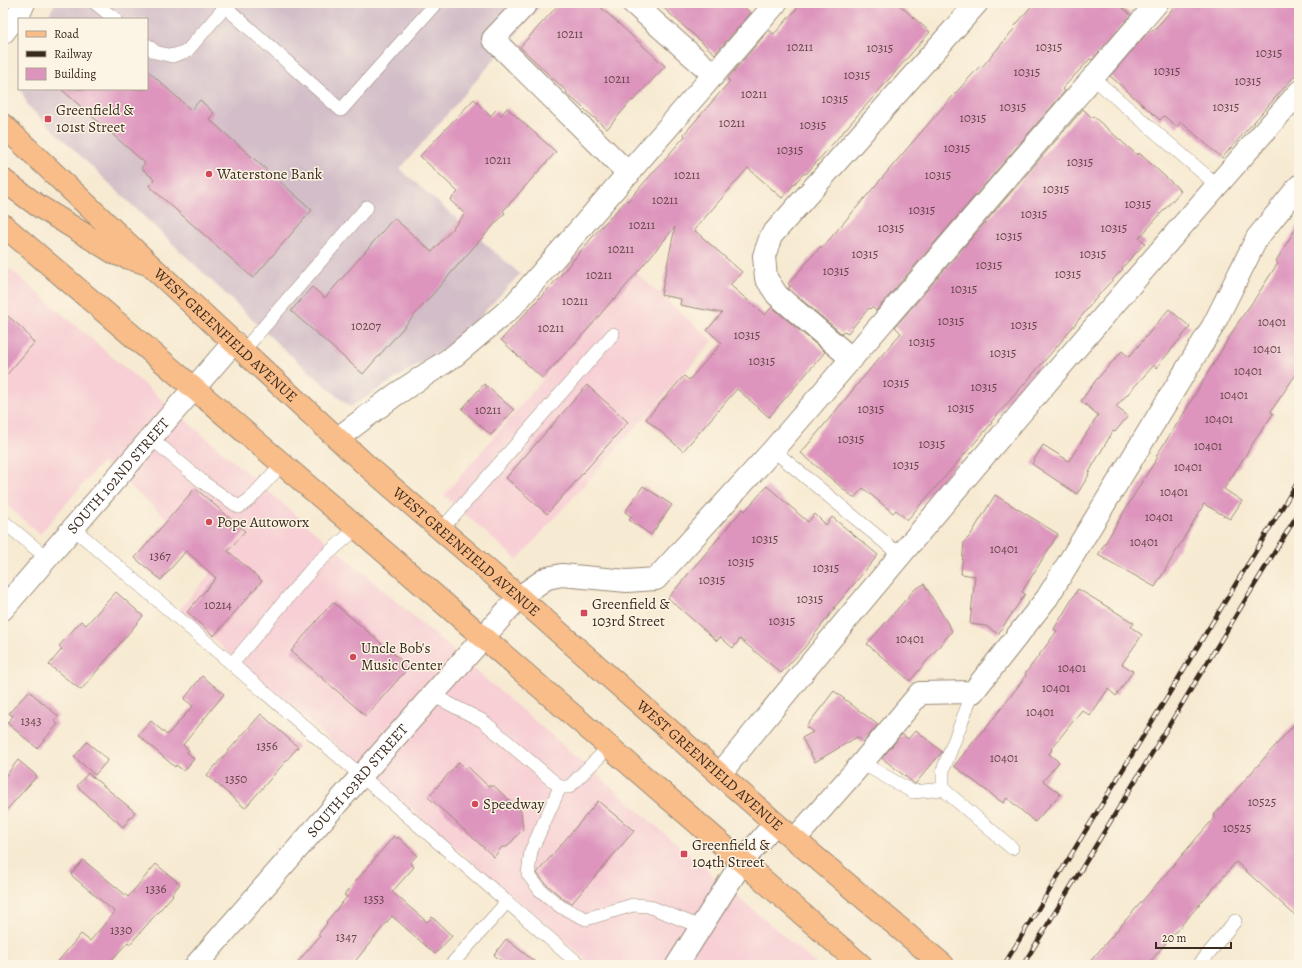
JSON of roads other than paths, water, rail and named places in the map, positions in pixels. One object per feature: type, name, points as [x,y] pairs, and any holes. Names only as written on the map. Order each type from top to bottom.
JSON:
[{"type":"main road","name":"WEST GREENFIELD AVENUE","points":[[3,125],[150,265],[338,438],[644,708],[943,965]]},
{"type":"main road","points":[[3,180],[37,205],[116,254],[150,265]]},
{"type":"main road","points":[[4,228],[357,528],[482,638],[861,965]]},
{"type":"street","points":[[3,33],[20,12],[24,3]]},
{"type":"street","points":[[527,3],[493,39],[629,174]]},
{"type":"street","points":[[633,3],[714,74]]},
{"type":"street","points":[[338,438],[396,395],[454,356],[512,307],[776,3]]},
{"type":"street","points":[[852,359],[777,295],[766,278],[764,256],[771,236],[977,3]]},
{"type":"street","name":"SOUTH 103RD STREET","points":[[196,965],[482,638],[520,597],[547,578],[562,575],[627,581],[656,579],[774,450],[1157,3]]},
{"type":"street","points":[[720,774],[900,554],[1217,185],[1299,92]]},
{"type":"street","points":[[795,839],[862,763],[920,693],[973,692],[1047,598],[1213,326],[1258,238],[1299,186]]},
{"type":"street","name":"SOUTH 102ND STREET","points":[[3,609],[194,389],[239,347]]},
{"type":"street","points":[[678,965],[742,862],[775,822]]},
{"type":"lane","points":[[95,3],[114,18]]},
{"type":"lane","points":[[148,47],[155,52],[172,56],[187,51],[223,5],[341,110],[436,3]]},
{"type":"lane","points":[[1093,78],[1217,185]]},
{"type":"lane","points":[[239,347],[367,208]]},
{"type":"lane","points":[[441,530],[613,334]]},
{"type":"lane","points":[[151,438],[204,483],[239,507],[250,499],[282,464]]},
{"type":"lane","points":[[774,450],[900,554]]},
{"type":"lane","points":[[3,521],[46,558]]},
{"type":"lane","points":[[72,528],[232,664],[580,965]]},
{"type":"lane","points":[[232,664],[315,565],[357,528]]},
{"type":"lane","points":[[943,789],[943,770],[973,692]]},
{"type":"lane","points":[[432,695],[483,721],[560,787],[568,787],[609,747]]},
{"type":"lane","points":[[862,763],[913,792],[943,789],[1012,848]]},
{"type":"lane","points":[[560,787],[531,851],[528,874],[540,890],[560,907],[586,919],[633,904],[648,906],[701,927]]},
{"type":"lane","points":[[451,965],[507,902]]},
{"type":"lane","points":[[1199,965],[1235,921]]},
{"type":"railway","points":[[1004,965],[1299,480]]},
{"type":"railway","points":[[1023,965],[1299,512]]},
{"type":"place","name":"Greenfield & 101st Street","points":[[48,119]]},
{"type":"place","name":"Waterstone Bank","points":[[209,174]]},
{"type":"place","name":"Pope Autoworx","points":[[209,522]]},
{"type":"place","name":"Greenfield & 103rd Street","points":[[584,613]]},
{"type":"place","name":"Uncle Bob's Music Center","points":[[353,657]]},
{"type":"place","name":"Speedway","points":[[475,804]]},
{"type":"place","name":"Greenfield & 104th Street","points":[[684,854]]}]
